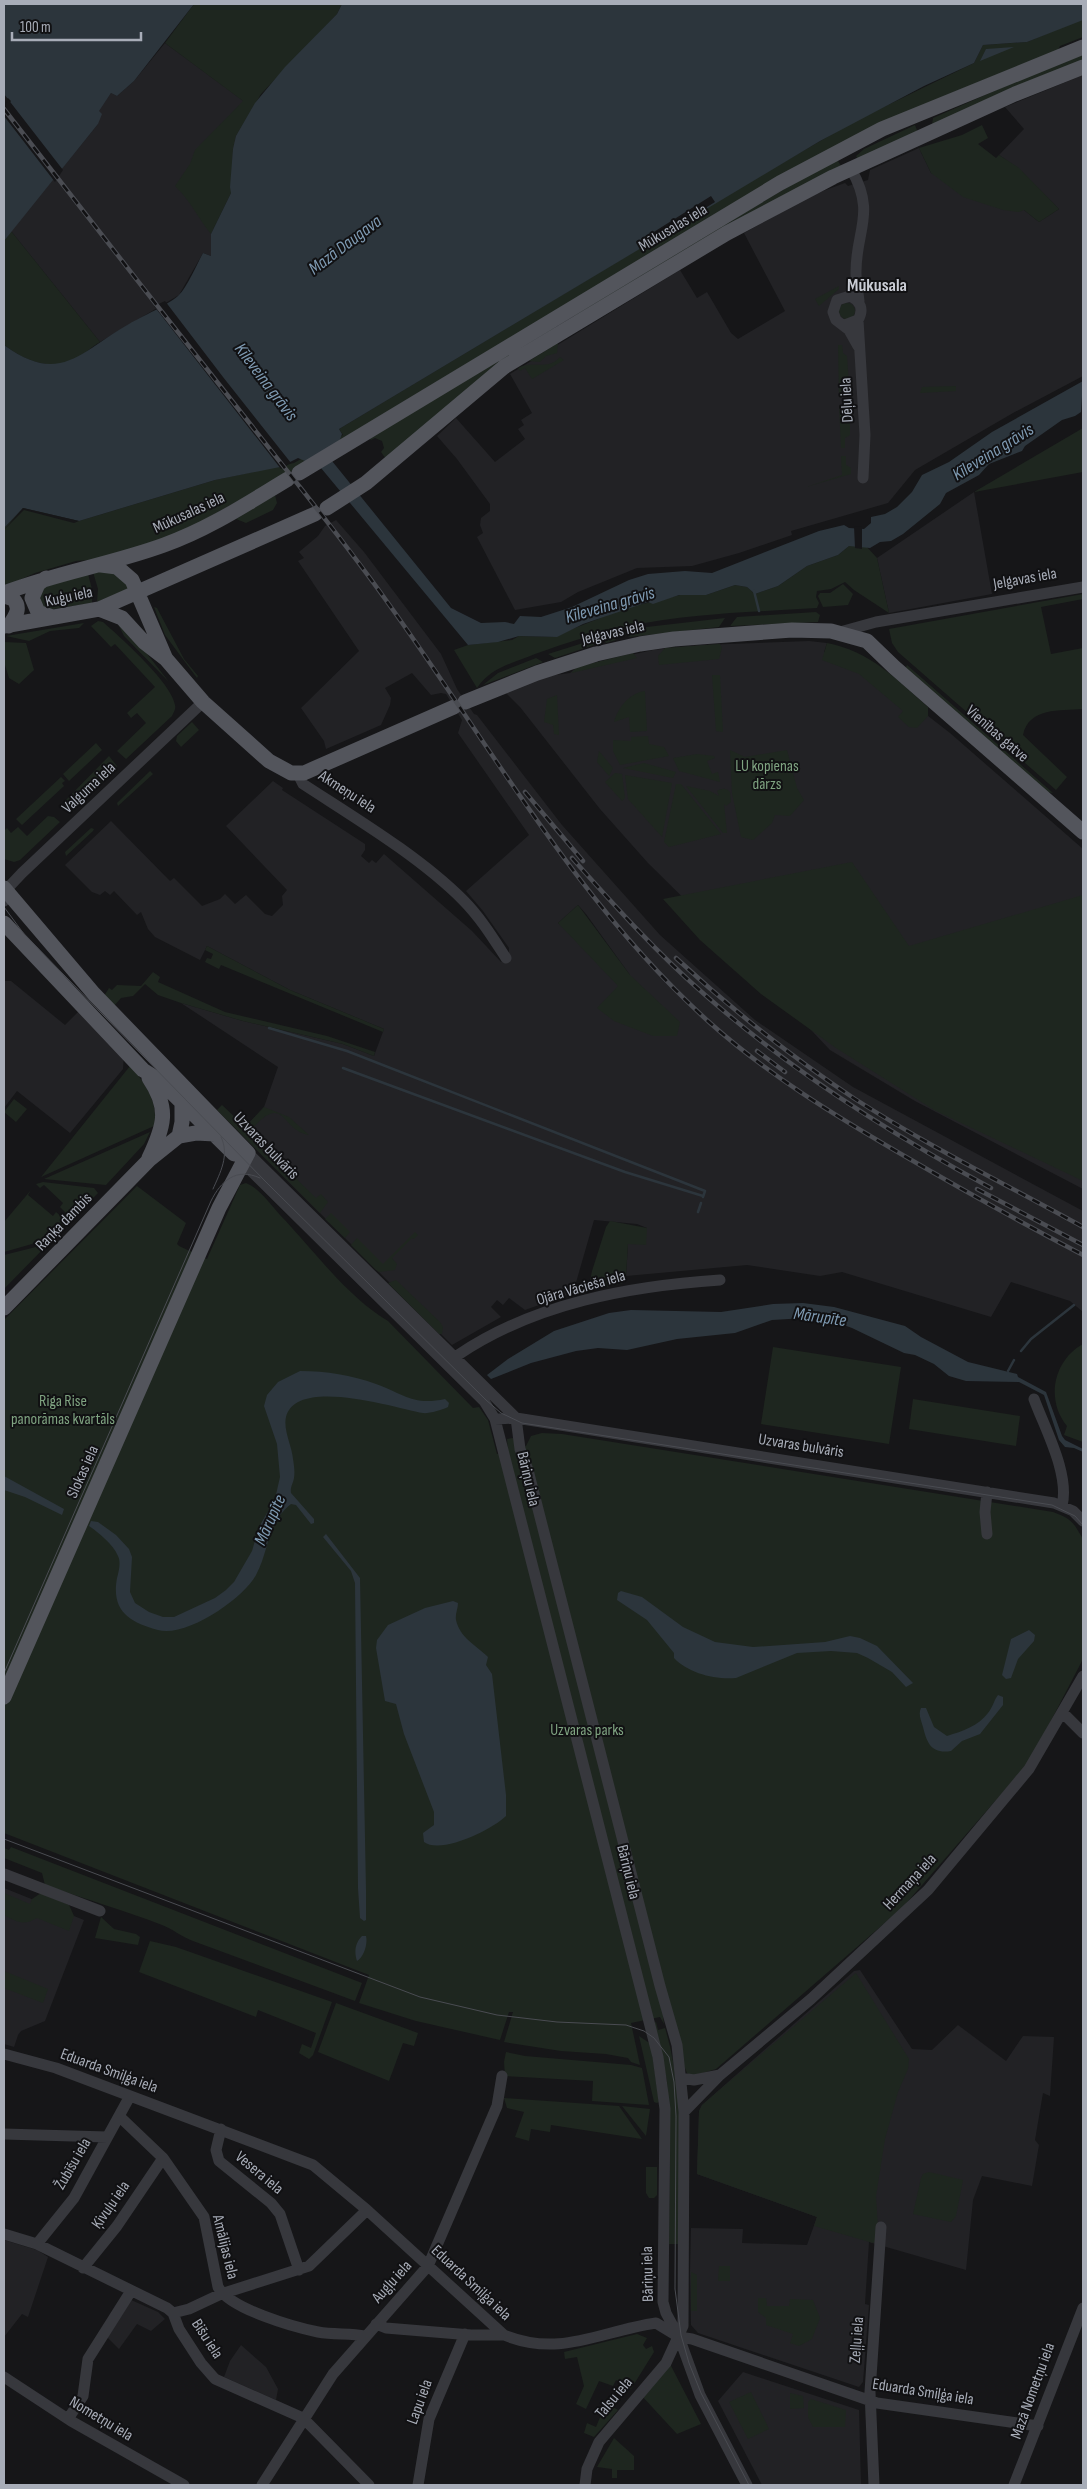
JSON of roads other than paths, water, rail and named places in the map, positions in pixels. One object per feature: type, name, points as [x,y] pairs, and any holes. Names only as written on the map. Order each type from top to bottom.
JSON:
[{"type":"main road","name":"Mūkusalas iela","points":[[99,564],[179,539],[226,516],[780,183],[843,149],[909,118],[1083,47]]},
{"type":"main road","name":"Mūkusalas iela","points":[[139,593],[193,566],[321,511],[359,489],[504,367],[749,220],[851,169],[1083,66]]},
{"type":"main road","points":[[933,108],[925,122],[930,128],[938,130]]},
{"type":"main road","points":[[909,118],[921,125],[919,138]]},
{"type":"main road","points":[[843,149],[851,169]]},
{"type":"main road","name":"Kuģu iela","points":[[4,594],[48,577],[99,564]]},
{"type":"main road","name":"Akmeņu iela","points":[[99,564],[117,567],[125,573],[139,593],[166,659]]},
{"type":"main road","points":[[48,577],[38,584],[32,598],[38,612],[53,617]]},
{"type":"main road","name":"Kuģu iela","points":[[6,626],[99,609],[139,593]]},
{"type":"main road","points":[[4,594],[13,599],[18,608],[17,614],[6,626]]},
{"type":"main road","name":"Akmeņu iela","points":[[99,609],[122,618],[144,642],[166,659],[203,702],[269,761],[284,771],[298,774]]},
{"type":"main road","name":"Jelgavas iela","points":[[298,774],[460,704],[561,664],[640,644],[776,633],[865,638]]},
{"type":"main road","name":"Vienības gatve","points":[[865,638],[888,662],[1083,832]]},
{"type":"main road","name":"Uzvaras bulvāris","points":[[5,893],[94,994],[179,1083],[245,1158]]},
{"type":"main road","name":"Uzvaras bulvāris","points":[[4,923],[143,1070],[159,1080],[215,1134],[245,1158]]},
{"type":"main road","name":"Raņķa dambis","points":[[143,1070],[157,1090],[164,1114],[157,1142],[148,1160]]},
{"type":"main road","points":[[179,1083],[183,1103],[179,1136],[196,1133],[215,1134]]},
{"type":"main road","name":"Raņķa dambis","points":[[4,1308],[148,1160],[179,1136]]},
{"type":"main road","name":"Slokas iela","points":[[4,1697],[216,1216],[245,1158]]},
{"type":"street","points":[[845,325],[858,320],[862,311],[856,273],[864,207],[858,181],[851,169]]},
{"type":"street","points":[[845,296],[856,273]]},
{"type":"street","points":[[859,301],[850,296],[845,296],[837,300],[833,312],[836,320],[845,325],[860,350]]},
{"type":"street","name":"Dēļu iela","points":[[858,320],[865,435],[863,478]]},
{"type":"street","name":"Jelgavas iela","points":[[865,638],[884,622],[1083,587]]},
{"type":"street","name":"Valguma iela","points":[[5,893],[203,702]]},
{"type":"street","name":"Akmeņu iela","points":[[298,774],[303,784],[366,825],[463,900],[478,917],[506,958]]},
{"type":"street","name":"Uzvaras bulvāris","points":[[245,1158],[516,1418]]},
{"type":"street","name":"Uzvaras bulvāris","points":[[245,1158],[484,1402],[495,1419],[516,1418],[987,1492],[1062,1506],[1081,1518]]},
{"type":"street","name":"Ojāra Vācieša iela","points":[[458,1355],[522,1322],[576,1302],[606,1294],[666,1284],[720,1280]]},
{"type":"street","points":[[1034,1398],[1062,1475],[1064,1492],[1062,1506]]},
{"type":"street","name":"Bāriņu iela","points":[[516,1418],[520,1449],[528,1470],[660,1986],[677,2044],[684,2112],[683,2326],[679,2337]]},
{"type":"street","name":"Bāriņu iela","points":[[495,1419],[658,2057],[665,2109],[664,2302],[666,2313],[679,2337],[700,2394],[748,2485]]},
{"type":"street","points":[[987,1492],[985,1512],[987,1534]]},
{"type":"street","name":"Hermaņa iela","points":[[684,2112],[720,2075],[811,1999],[928,1890],[1017,1786],[1041,1753],[1083,1676]]},
{"type":"street","points":[[1063,1713],[1083,1732]]},
{"type":"street","points":[[4,1874],[100,1911]]},
{"type":"street","points":[[642,1991],[660,1986]]},
{"type":"street","name":"Eduarda Smiļģa iela","points":[[4,2054],[56,2068],[313,2165],[367,2210],[504,2335],[522,2342],[557,2346],[656,2323],[679,2337],[692,2339],[871,2401],[1038,2426]]},
{"type":"street","name":"Hermaņa iela","points":[[681,2078],[694,2080],[720,2075]]},
{"type":"street","name":"Augļu iela","points":[[262,2485],[303,2418],[333,2374],[364,2336],[428,2266],[497,2106],[502,2076]]},
{"type":"street","name":"Žubīšu iela","points":[[37,2244],[74,2198],[130,2096]]},
{"type":"street","name":"Amālijas iela","points":[[119,2116],[163,2158],[204,2217],[221,2294],[231,2301],[289,2324],[318,2332],[364,2336]]},
{"type":"street","name":"Vesera iela","points":[[221,2129],[216,2150],[219,2161],[270,2203],[280,2214],[299,2270]]},
{"type":"street","points":[[4,2134],[107,2137]]},
{"type":"street","name":"Ķivuļu iela","points":[[83,2268],[117,2226],[163,2158]]},
{"type":"street","points":[[173,2313],[189,2309],[221,2294],[299,2270],[316,2262],[367,2210]]},
{"type":"street","name":"Zeļļu iela","points":[[874,2485],[871,2401],[881,2227]]},
{"type":"street","name":"Bišu iela","points":[[4,2234],[37,2244],[173,2313],[179,2329],[201,2363],[216,2379],[303,2418],[369,2485]]},
{"type":"street","points":[[68,2420],[83,2396],[88,2359],[130,2291]]},
{"type":"street","name":"Mazā Nometņu iela","points":[[1014,2485],[1082,2313]]},
{"type":"street","points":[[376,2324],[386,2328],[504,2335]]},
{"type":"street","name":"Lapu iela","points":[[418,2485],[424,2437],[429,2419],[465,2334]]},
{"type":"street","name":"Talsu iela","points":[[585,2485],[587,2469],[599,2442],[666,2363],[679,2337]]},
{"type":"street","name":"Nometņu iela","points":[[4,2377],[68,2420],[184,2485]]},
{"type":"water","points":[[4,4],[194,4],[134,81],[117,96],[111,93],[99,111],[102,114],[98,124],[4,241],[4,111],[11,101],[8,98],[4,101]]},
{"type":"water","points":[[342,4],[1083,4],[1083,20],[1027,42],[983,45],[974,63],[924,86],[820,141],[339,429],[342,434],[332,461],[451,608],[481,623],[505,622],[514,624],[520,616],[541,617],[572,607],[629,580],[648,574],[685,571],[712,573],[819,531],[844,525],[849,528],[864,529],[871,523],[871,517],[885,514],[897,507],[912,492],[922,475],[949,462],[992,432],[1083,381],[1081,412],[1062,420],[1025,446],[1022,451],[989,464],[979,475],[946,493],[940,504],[903,534],[891,541],[880,542],[870,548],[849,546],[838,555],[807,566],[778,586],[755,594],[747,587],[735,585],[706,595],[679,595],[653,604],[648,602],[583,624],[557,637],[519,636],[498,642],[468,645],[321,468],[298,458],[280,467],[215,480],[79,521],[23,508],[4,528],[4,345],[23,357],[40,363],[55,364],[83,354],[129,324],[162,307],[178,296],[188,282],[203,253],[211,256],[211,234],[231,193],[233,149],[236,136],[255,103],[285,67],[337,14]]},
{"type":"water","points":[[1014,47],[980,61],[986,49]]},
{"type":"water","name":"Mārupīte","points":[[803,1303],[834,1307],[905,1326],[921,1337],[968,1362],[1017,1374],[1018,1377],[1046,1392],[1062,1436],[1065,1440],[1083,1449],[1083,1452],[1065,1447],[1059,1440],[1044,1395],[1019,1382],[966,1381],[949,1376],[934,1364],[915,1355],[904,1353],[852,1328],[830,1320],[806,1318],[772,1320],[735,1333],[677,1339],[627,1350],[598,1348],[576,1351],[531,1363],[491,1379],[487,1375],[508,1359],[554,1331],[609,1313],[631,1310],[721,1312],[773,1304]]},
{"type":"water","name":"Mārupīte","points":[[300,1371],[348,1376],[376,1384],[416,1400],[434,1401],[445,1399],[449,1403],[446,1408],[425,1413],[370,1401],[327,1396],[308,1398],[294,1405],[285,1422],[294,1468],[291,1493],[314,1519],[314,1523],[311,1524],[296,1505],[291,1504],[277,1520],[256,1575],[249,1585],[213,1615],[183,1628],[170,1631],[148,1627],[131,1619],[124,1613],[117,1599],[119,1558],[109,1543],[89,1526],[91,1521],[98,1522],[116,1535],[129,1549],[132,1557],[130,1592],[135,1603],[149,1612],[163,1617],[174,1617],[215,1598],[234,1582],[252,1551],[259,1527],[275,1499],[280,1477],[277,1444],[264,1406],[267,1395],[278,1382]]},
{"type":"water","points":[[4,1476],[64,1509],[62,1515],[25,1497],[4,1490]]},
{"type":"water","points":[[326,1534],[360,1578],[366,1890],[366,1920],[364,1921],[360,1918],[358,1888],[355,1583],[351,1571],[323,1537]]},
{"type":"water","points":[[621,1591],[642,1597],[683,1627],[715,1642],[753,1647],[825,1642],[850,1636],[860,1638],[877,1646],[913,1683],[906,1687],[892,1672],[857,1653],[831,1651],[797,1653],[736,1678],[711,1677],[687,1668],[674,1658],[674,1653],[647,1620],[617,1600],[618,1593]]},
{"type":"water","points":[[453,1601],[458,1603],[456,1620],[461,1632],[488,1657],[486,1665],[492,1674],[506,1795],[506,1816],[490,1827],[466,1839],[454,1843],[432,1845],[424,1842],[423,1833],[434,1825],[434,1812],[404,1734],[396,1704],[385,1701],[376,1648],[377,1640],[388,1625],[425,1608]]},
{"type":"water","points":[[1029,1630],[1035,1635],[1034,1641],[1018,1659],[1011,1678],[1006,1679],[1002,1675],[1011,1639]]},
{"type":"water","points":[[998,1695],[1003,1697],[1003,1705],[980,1734],[962,1741],[951,1751],[939,1751],[931,1746],[920,1717],[921,1708],[926,1708],[934,1727],[947,1736],[975,1725],[984,1718]]},
{"type":"water","points":[[362,1936],[366,1936],[366,1946],[362,1956],[357,1961],[356,1948]]},
{"type":"waterway","points":[[754,591],[759,611]]},
{"type":"waterway","points":[[269,1028],[347,1051],[705,1191],[703,1197]]},
{"type":"waterway","points":[[343,1068],[625,1172],[703,1196]]},
{"type":"waterway","points":[[698,1212],[701,1203]]},
{"type":"waterway","points":[[1021,1351],[1031,1339],[1074,1305]]},
{"type":"waterway","points":[[1008,1371],[1014,1360]]},
{"type":"tram line","points":[[4,907],[24,934],[266,1182],[501,1413],[522,1423],[1052,1505],[1075,1516],[1083,1525]]},
{"type":"tram line","points":[[213,1189],[223,1164],[225,1150],[221,1137]]},
{"type":"tram line","points":[[4,1673],[211,1201],[220,1187],[230,1178],[244,1174],[260,1178]]},
{"type":"tram line","points":[[4,1839],[420,1997],[497,2015],[557,2022],[626,2025],[644,2031],[654,2038],[669,2057],[674,2082],[676,2116],[675,2289],[681,2335],[689,2363],[701,2393],[749,2485]]},
{"type":"railway","points":[[4,109],[321,513],[388,603],[538,822],[577,875],[662,976],[731,1041],[802,1093],[924,1167],[1083,1255]]},
{"type":"railway","points":[[525,792],[583,861]]},
{"type":"railway","points":[[572,858],[669,962],[704,994],[771,1049],[878,1123],[991,1188]]},
{"type":"railway","points":[[676,958],[763,1032],[808,1067],[855,1099],[939,1149],[1083,1227]]},
{"type":"railway","points":[[757,1051],[785,1072]]},
{"type":"railway","points":[[977,1189],[1083,1245]]},
{"type":"district","name":"Mūkusala","points":[[877,285]]},
{"type":"water label","name":"Mazā Daugava","points":[[345,245]]},
{"type":"water label","name":"Kīleveina grāvis","points":[[266,382]]},
{"type":"water label","name":"Kīleveina grāvis","points":[[993,452]]},
{"type":"water label","name":"Kīleveina grāvis","points":[[610,605]]},
{"type":"park label","name":"LU kopienas dārzs","points":[[767,775]]},
{"type":"park label","name":"Riga Rise panorāmas kvartāls","points":[[63,1410]]},
{"type":"park label","name":"Uzvaras parks","points":[[587,1730]]}]
